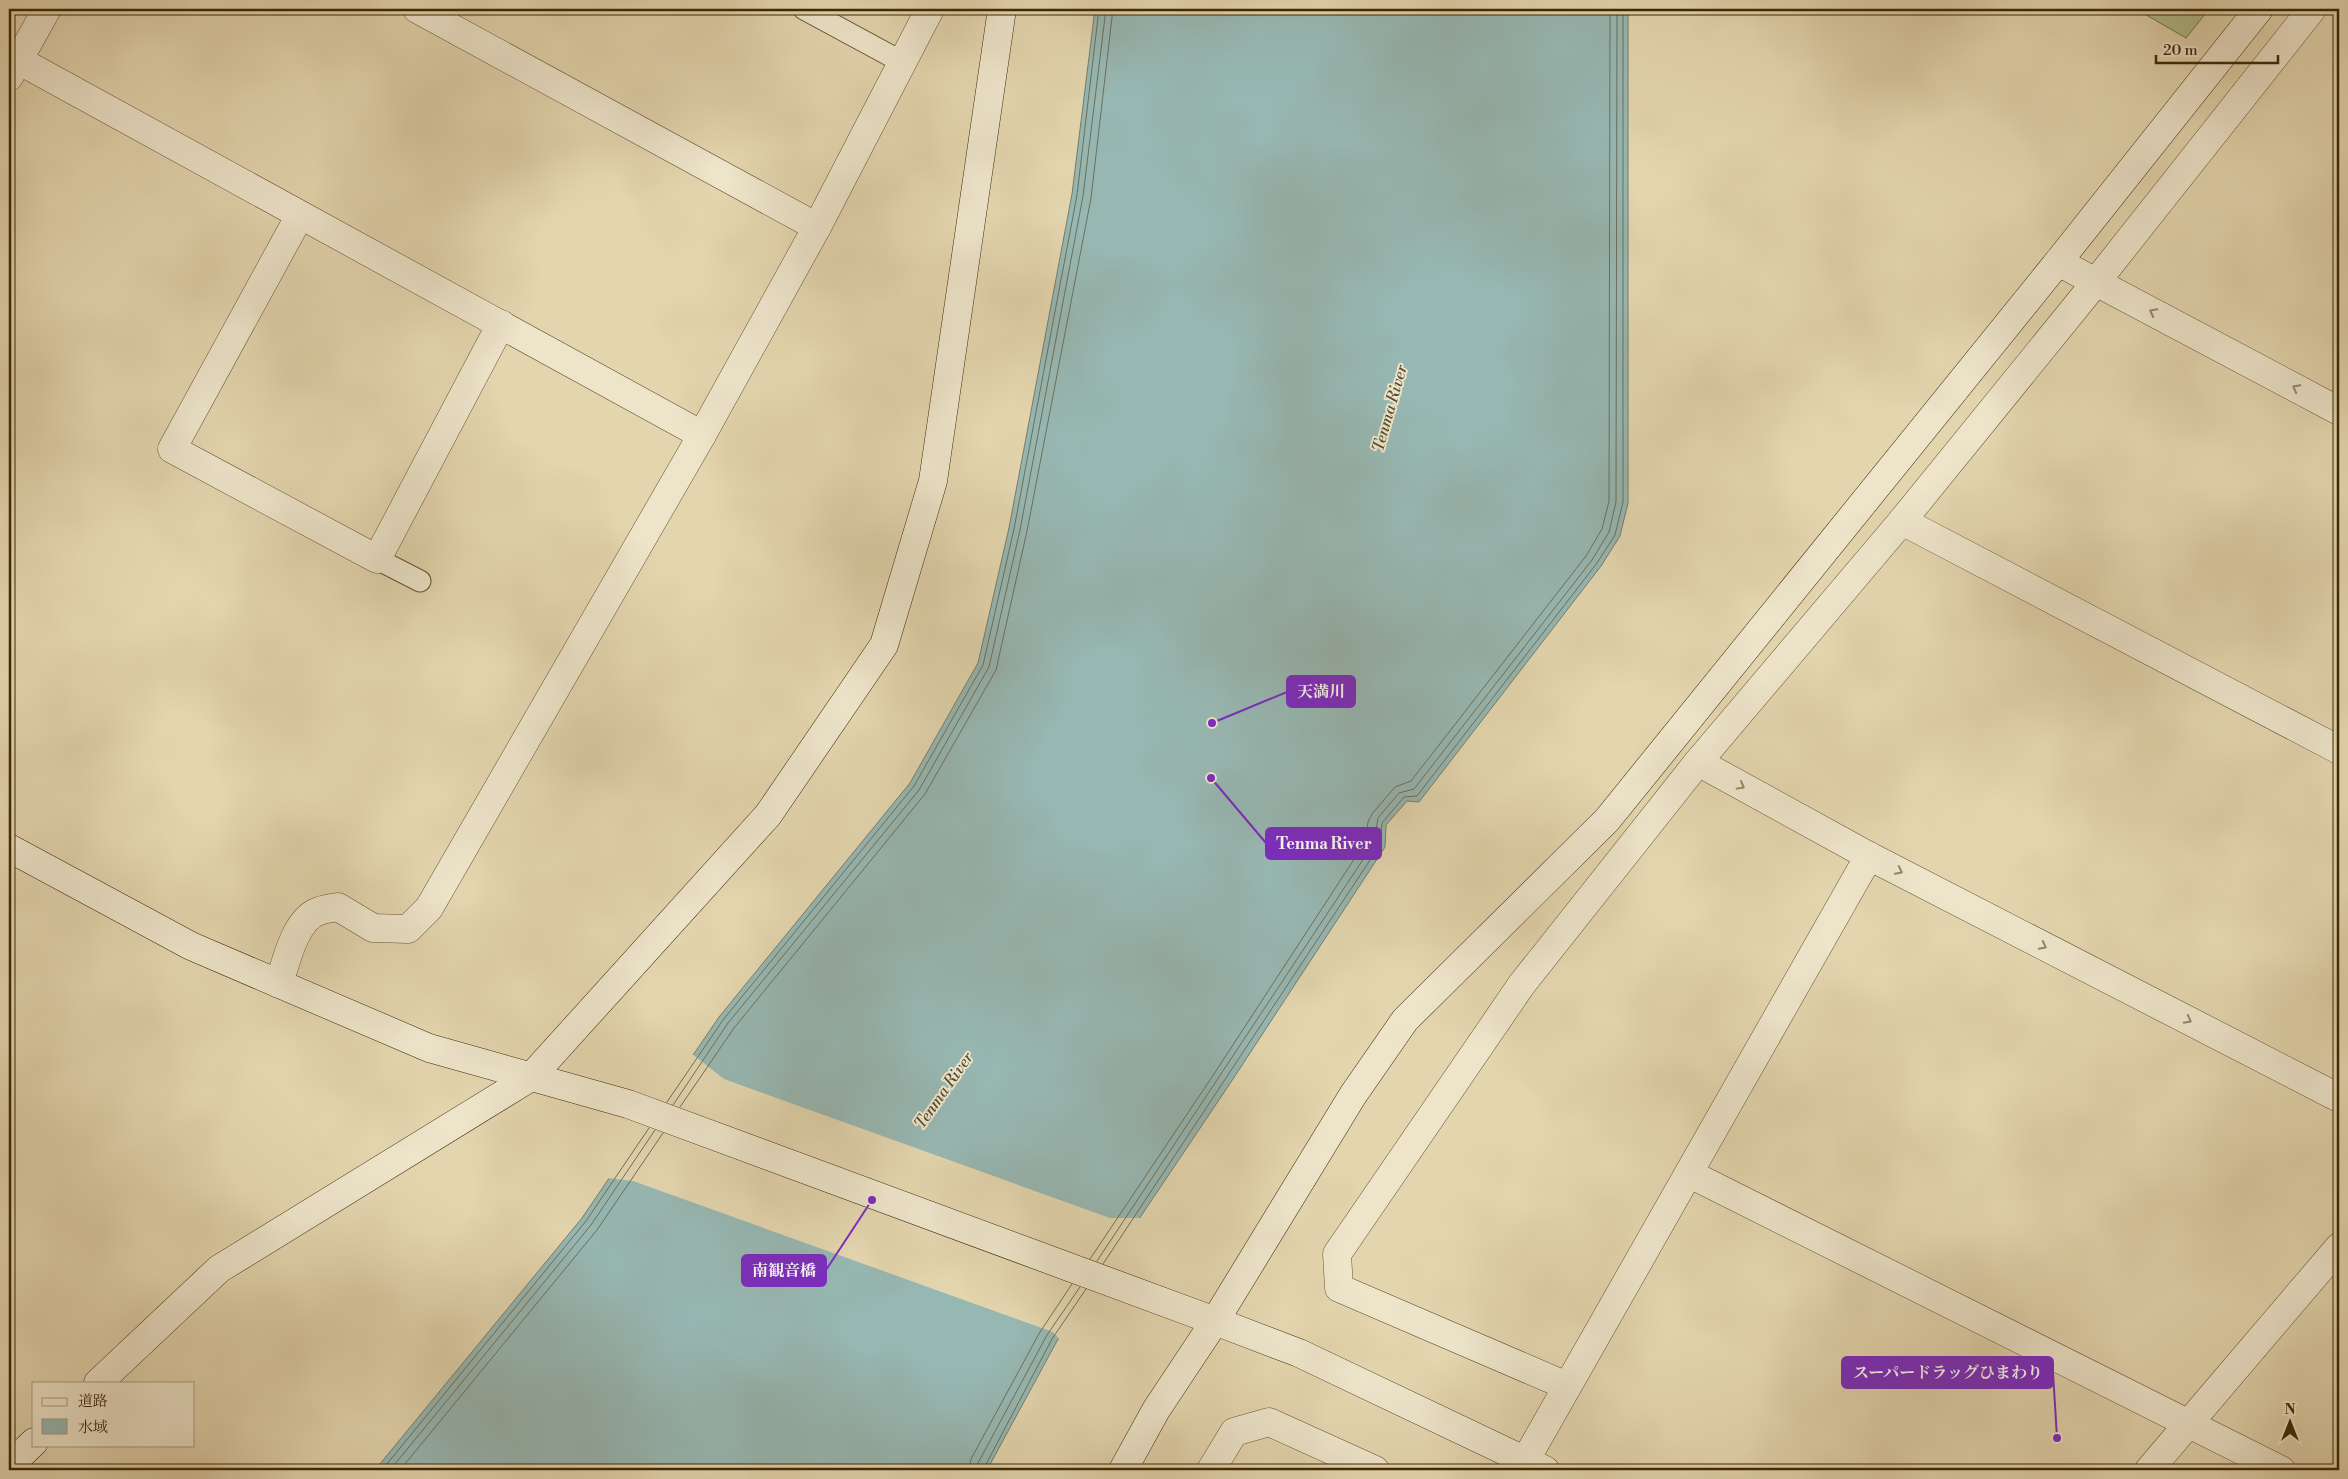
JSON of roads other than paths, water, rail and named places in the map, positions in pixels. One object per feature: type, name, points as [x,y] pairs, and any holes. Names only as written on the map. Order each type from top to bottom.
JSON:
[{"type":"street","points":[[46,9],[12,64],[300,215],[702,435]]},
{"type":"street","points":[[416,9],[817,227]]},
{"type":"street","points":[[279,984],[292,943],[304,923],[317,911],[338,907],[374,928],[408,929],[429,908],[702,435],[817,227],[930,9]]},
{"type":"street","points":[[99,1382],[219,1269],[531,1077],[768,815],[884,645],[933,481],[1002,9]]},
{"type":"street","points":[[1123,1470],[1156,1410],[1215,1321],[1353,1095],[1405,1020],[1607,820],[2058,262],[2259,9]]},
{"type":"street","points":[[1567,1386],[1339,1288],[1337,1254],[1522,984],[1698,762],[1902,522],[2096,282],[2312,9]]},
{"type":"street","points":[[300,215],[172,449],[377,559],[501,324]]},
{"type":"street","points":[[2058,262],[2339,411]]},
{"type":"street","points":[[1902,522],[2339,750]]},
{"type":"street","points":[[1698,762],[1869,856],[2339,1098]]},
{"type":"street","points":[[9,848],[191,946],[429,1048],[616,1100],[1215,1321],[1299,1354],[1530,1467],[1567,1386],[1690,1174],[1869,856]]},
{"type":"street","points":[[1690,1174],[2281,1470]]},
{"type":"street","points":[[2149,1470],[2339,1247]]},
{"type":"street","points":[[1211,1470],[1234,1432],[1269,1422],[1375,1470]]},
{"type":"street","points":[[9,1466],[32,1444]]},
{"type":"lane","points":[[804,9],[902,62]]},
{"type":"lane","points":[[377,559],[420,581]]},
{"type":"water","points":[[1095,9],[1628,9],[1628,503],[1620,536],[1601,566],[1419,802],[1407,801],[1386,825],[1385,847],[1229,1085],[1057,1341],[987,1470],[375,1470],[582,1218],[719,1017],[910,783],[978,663],[1009,528],[1072,194]]},
{"type":"place","name":"天満川","points":[[1212,723]]},
{"type":"place","name":"Tenma River","points":[[1211,778]]},
{"type":"place","name":"南観音橋","points":[[872,1200]]},
{"type":"place","name":"スーパードラッグひまわり","points":[[2057,1438]]}]
